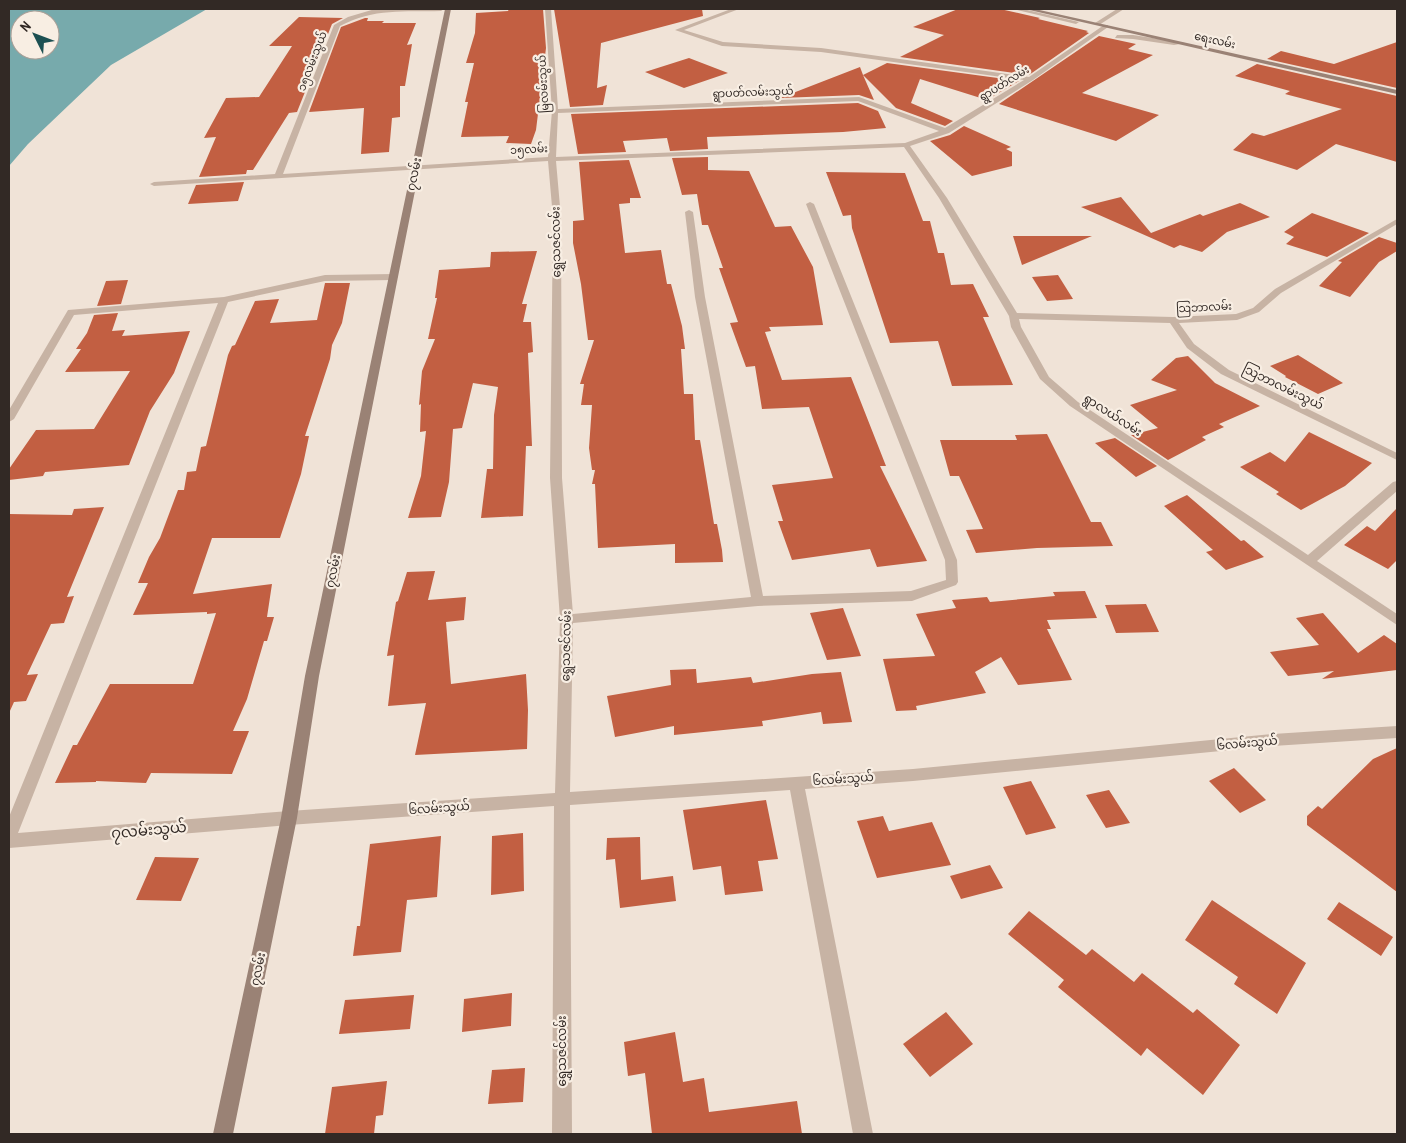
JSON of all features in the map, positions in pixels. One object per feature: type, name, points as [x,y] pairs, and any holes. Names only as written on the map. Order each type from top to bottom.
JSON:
[{"type":"street","name":"၁၅လမ်းသွယ်","points":[[278,177],[337,25],[352,16],[376,10],[419,11],[441,9]]},
{"type":"street","name":"၇လမ်း","points":[[223,1134],[289,818],[312,676],[448,9]]},
{"type":"street","name":"မြလမ်းသွယ်","points":[[548,9],[555,111],[552,159]]},
{"type":"street","points":[[736,9],[678,30],[722,44],[821,50],[1031,79]]},
{"type":"street","points":[[1016,9],[1076,22]]},
{"type":"street","name":"ရေးလမ်း","points":[[1028,9],[1397,92]]},
{"type":"street","points":[[1097,24],[1121,9]]},
{"type":"street","name":"ရွာပတ်လမ်း","points":[[906,145],[946,131],[1031,79],[1106,26]]},
{"type":"street","points":[[1117,37],[1126,35],[1160,43],[1182,43]]},
{"type":"street","name":"ရွာပတ်လမ်းသွယ်","points":[[555,111],[859,99],[946,131]]},
{"type":"street","name":"၁၅လမ်း","points":[[154,184],[552,159],[906,145]]},
{"type":"street","name":"ရွာလယ်လမ်း","points":[[906,145],[943,198],[1014,316],[1016,327],[1045,379],[1074,404],[1310,560],[1397,620]]},
{"type":"street","name":"ရွှေသဇင်လမ်း","points":[[552,159],[557,218],[556,478],[567,619],[562,800],[562,1134]]},
{"type":"street","points":[[567,619],[758,601],[912,596],[952,582],[951,560],[810,204]]},
{"type":"street","points":[[689,212],[702,306],[758,601]]},
{"type":"street","name":"သြဘာလမ်း","points":[[1014,316],[1173,320],[1237,317],[1256,310],[1286,286],[1393,229],[1397,221]]},
{"type":"street","points":[[9,419],[71,312],[224,300],[325,278],[394,277]]},
{"type":"street","points":[[9,836],[224,300]]},
{"type":"street","name":"သြဘာလမ်းသွယ်","points":[[1173,320],[1190,346],[1225,372],[1397,457]]},
{"type":"street","points":[[1310,560],[1397,486]]},
{"type":"street","name":"၆လမ်းသွယ်","points":[[289,818],[913,775],[1272,740],[1397,732]]},
{"type":"street","points":[[796,782],[863,1134]]},
{"type":"street","name":"၇လမ်းသွယ်","points":[[9,842],[289,818]]},
{"type":"water","points":[[9,9],[207,9],[111,65],[28,144],[9,166]]},
{"type":"building","points":[[509,9],[543,9],[546,48],[536,130],[531,144],[506,143],[509,136],[461,137],[468,102],[465,102],[474,63],[466,63],[475,33],[476,13],[508,11]]},
{"type":"building","points":[[554,9],[702,9],[703,16],[601,43],[597,88],[607,85],[603,105],[570,107]]},
{"type":"building","points":[[958,9],[1000,9],[1040,18],[1038,19],[1088,31],[1086,32],[1089,33],[1029,75],[900,57],[944,35],[913,27]]},
{"type":"building","points":[[299,17],[343,18],[332,24],[297,112],[289,113],[253,170],[247,170],[246,174],[199,177],[216,137],[204,138],[226,98],[259,97],[292,46],[269,46]]},
{"type":"building","points":[[368,18],[367,21],[384,21],[382,23],[416,23],[407,45],[412,44],[405,86],[400,86],[400,117],[392,118],[389,152],[361,154],[364,108],[309,112],[341,27]]},
{"type":"building","points":[[1099,36],[1136,44],[1128,49],[1153,55],[1082,93],[1159,115],[1116,141],[999,104]]},
{"type":"building","points":[[1397,42],[1397,88],[1267,59],[1281,51],[1334,64]]},
{"type":"building","points":[[689,58],[728,73],[684,88],[645,72]]},
{"type":"building","points":[[887,63],[1019,81],[987,100],[920,79],[911,103],[953,121],[945,126],[896,108],[863,75]]},
{"type":"building","points":[[1257,64],[1397,96],[1397,162],[1336,144],[1297,170],[1233,150],[1252,133],[1264,136],[1342,109],[1285,94],[1290,91],[1235,76]]},
{"type":"building","points":[[860,67],[874,100],[859,95],[780,98]]},
{"type":"building","points":[[858,103],[878,111],[886,128],[843,132],[707,137],[708,149],[670,151],[667,138],[623,141],[626,152],[578,154],[571,114]]},
{"type":"building","points":[[964,126],[1011,147],[1006,149],[1012,152],[1012,166],[972,176],[930,141],[950,135]]},
{"type":"building","points":[[708,157],[708,170],[749,171],[775,227],[791,226],[813,267],[823,325],[769,327],[771,331],[765,332],[782,380],[851,377],[886,466],[880,466],[927,561],[877,567],[870,549],[792,560],[778,521],[783,521],[772,485],[833,478],[809,407],[762,409],[755,366],[746,367],[730,323],[738,322],[719,268],[723,268],[708,225],[702,225],[697,194],[682,195],[672,158]]},
{"type":"building","points":[[629,160],[641,198],[630,198],[630,203],[619,204],[625,253],[661,250],[667,284],[671,284],[682,326],[685,349],[681,349],[684,394],[693,394],[695,440],[700,440],[714,524],[717,524],[723,562],[675,563],[675,544],[598,548],[595,484],[592,484],[595,470],[592,470],[589,448],[592,405],[581,405],[584,384],[580,384],[594,340],[588,340],[581,284],[573,243],[573,221],[584,220],[579,162]]},
{"type":"building","points":[[826,172],[905,173],[923,221],[930,221],[938,253],[944,253],[951,285],[973,284],[989,317],[983,317],[1013,385],[952,386],[938,341],[890,343],[852,228],[851,215],[843,216]]},
{"type":"building","points":[[244,182],[238,201],[188,204],[196,185]]},
{"type":"building","points":[[1121,197],[1151,233],[1200,214],[1203,216],[1240,203],[1270,217],[1227,232],[1202,252],[1180,245],[1174,248],[1081,207]]},
{"type":"building","points":[[1312,213],[1369,233],[1327,257],[1286,244],[1294,237],[1284,232]]},
{"type":"building","points":[[1013,236],[1092,236],[1022,265]]},
{"type":"building","points":[[1379,237],[1397,243],[1397,251],[1379,262],[1350,297],[1319,286],[1342,262],[1338,261]]},
{"type":"building","points":[[537,251],[522,304],[527,304],[523,322],[531,322],[533,352],[528,353],[532,446],[526,446],[523,516],[481,518],[487,469],[493,469],[494,415],[498,387],[473,383],[462,428],[453,429],[449,482],[441,517],[408,518],[421,476],[426,431],[420,432],[421,404],[419,405],[422,371],[435,339],[428,339],[437,298],[435,298],[439,270],[490,267],[491,252]]},
{"type":"building","points":[[1058,275],[1073,299],[1047,301],[1032,277]]},
{"type":"building","points":[[128,280],[121,304],[97,306],[106,281]]},
{"type":"building","points":[[325,283],[350,283],[342,323],[332,345],[330,359],[305,436],[309,436],[301,474],[280,538],[212,538],[193,594],[272,584],[267,617],[274,617],[267,641],[264,641],[247,699],[233,731],[249,731],[232,774],[151,773],[146,783],[96,781],[55,783],[73,745],[77,745],[110,684],[193,684],[216,613],[133,615],[148,583],[138,583],[149,557],[160,538],[178,490],[184,490],[187,472],[196,471],[201,447],[206,446],[228,355],[232,346],[235,345],[255,301],[279,299],[270,323],[317,320]]},
{"type":"building","points":[[118,313],[112,331],[125,330],[122,336],[190,331],[174,373],[150,411],[129,465],[45,472],[43,476],[9,480],[9,469],[36,430],[94,429],[130,371],[65,372],[81,349],[76,349],[87,333],[94,315]]},
{"type":"building","points":[[1298,355],[1343,383],[1318,394],[1285,377],[1270,366]]},
{"type":"building","points":[[1188,356],[1215,383],[1260,406],[1219,424],[1224,427],[1202,437],[1206,440],[1168,460],[1131,435],[1158,428],[1130,405],[1177,390],[1151,380],[1176,358]]},
{"type":"building","points":[[1309,432],[1372,463],[1345,486],[1301,510],[1276,494],[1279,492],[1240,467],[1270,452],[1285,462]]},
{"type":"building","points":[[1047,434],[1091,522],[1101,522],[1113,546],[1037,548],[976,553],[966,530],[983,529],[959,476],[950,476],[940,440],[1017,440],[1015,435]]},
{"type":"building","points":[[1115,438],[1157,466],[1136,477],[1095,443]]},
{"type":"building","points":[[1187,495],[1241,541],[1244,540],[1264,557],[1226,570],[1206,552],[1213,550],[1164,506]]},
{"type":"building","points":[[104,507],[67,597],[74,596],[64,623],[51,624],[27,675],[38,674],[26,701],[14,702],[9,713],[9,514],[72,515],[74,509]]},
{"type":"building","points":[[1397,508],[1397,560],[1388,569],[1344,545],[1367,526],[1375,531]]},
{"type":"building","points":[[435,571],[428,600],[466,597],[464,620],[446,622],[451,684],[526,674],[528,710],[527,749],[415,755],[426,703],[388,706],[394,655],[387,656],[396,602],[398,601],[407,572]]},
{"type":"building","points":[[1085,591],[1097,618],[1047,620],[1051,629],[1047,629],[1072,680],[1018,685],[1001,657],[975,672],[986,693],[916,706],[917,710],[896,711],[883,659],[935,656],[916,614],[956,608],[952,600],[987,597],[990,602],[1055,596],[1053,592]]},
{"type":"building","points":[[1146,604],[1159,632],[1116,633],[1105,605]]},
{"type":"building","points":[[843,608],[861,656],[827,660],[810,613]]},
{"type":"building","points":[[1323,613],[1358,653],[1384,635],[1397,644],[1397,670],[1322,679],[1334,671],[1288,676],[1270,652],[1319,645],[1296,618]]},
{"type":"building","points":[[696,669],[697,683],[751,677],[753,683],[812,674],[841,672],[852,722],[823,724],[821,712],[762,721],[763,726],[674,735],[674,726],[615,737],[607,696],[671,685],[670,670]]},
{"type":"building","points":[[1397,748],[1397,892],[1307,825],[1307,816],[1318,806],[1322,809],[1373,759]]},
{"type":"building","points":[[1234,768],[1266,800],[1240,813],[1209,781]]},
{"type":"building","points":[[1031,781],[1056,828],[1026,835],[1003,787]]},
{"type":"building","points":[[1109,790],[1130,823],[1106,828],[1086,795]]},
{"type":"building","points":[[766,800],[778,859],[758,861],[763,891],[725,895],[721,866],[693,870],[683,810]]},
{"type":"building","points":[[883,816],[889,831],[932,822],[951,865],[877,878],[857,821]]},
{"type":"building","points":[[523,833],[524,891],[491,895],[492,836]]},
{"type":"building","points":[[441,836],[437,897],[407,900],[401,952],[353,956],[357,926],[360,926],[370,844]]},
{"type":"building","points":[[640,837],[641,880],[673,876],[676,901],[620,908],[615,859],[606,860],[607,838]]},
{"type":"building","points":[[155,857],[199,858],[181,901],[136,900]]},
{"type":"building","points":[[990,865],[1003,888],[961,899],[950,876]]},
{"type":"building","points":[[1212,900],[1306,963],[1277,1014],[1234,984],[1238,977],[1185,940]]},
{"type":"building","points":[[1339,902],[1393,937],[1381,956],[1327,919]]},
{"type":"building","points":[[1029,911],[1086,955],[1092,949],[1134,982],[1142,973],[1193,1013],[1197,1009],[1240,1045],[1203,1095],[1147,1048],[1141,1056],[1058,987],[1064,980],[1008,934]]},
{"type":"building","points":[[512,993],[511,1026],[462,1032],[464,999]]},
{"type":"building","points":[[414,995],[410,1029],[339,1034],[345,1000]]},
{"type":"building","points":[[946,1012],[973,1044],[930,1077],[903,1044]]},
{"type":"building","points":[[675,1032],[683,1082],[704,1078],[709,1112],[797,1101],[802,1134],[652,1134],[645,1073],[628,1076],[624,1042]]},
{"type":"building","points":[[525,1068],[523,1102],[488,1104],[492,1070]]},
{"type":"building","points":[[387,1081],[383,1115],[376,1116],[374,1134],[325,1134],[332,1087]]}]
